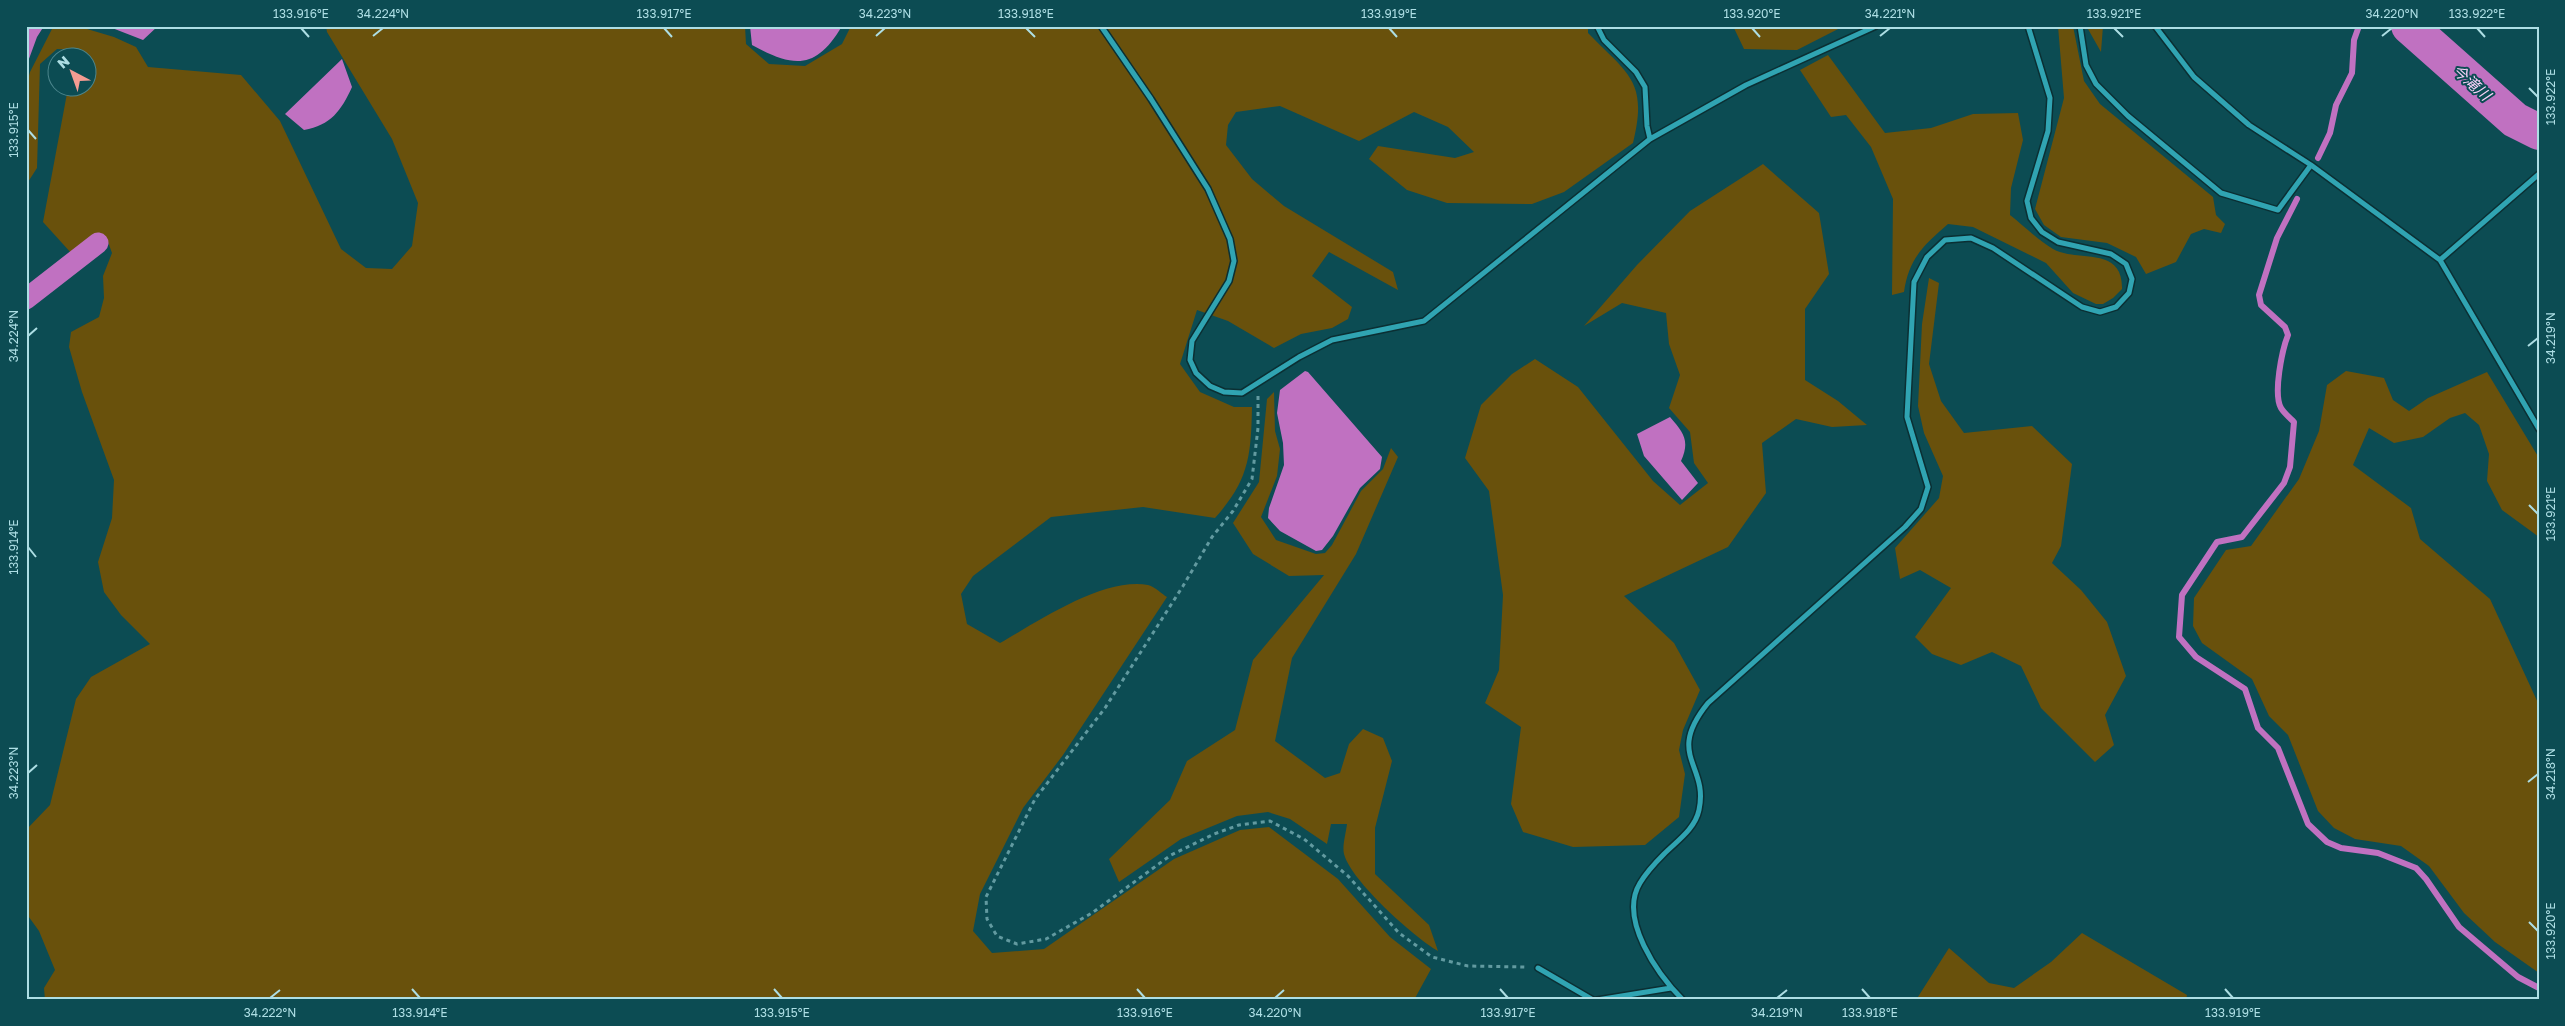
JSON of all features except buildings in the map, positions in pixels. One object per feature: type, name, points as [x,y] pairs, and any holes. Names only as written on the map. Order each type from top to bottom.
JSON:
[{"type":"street","points":[[1101,26],[1151,99],[1208,189],[1230,240],[1234,261],[1229,281],[1192,341],[1190,360],[1196,374],[1210,386],[1224,392],[1242,393],[1258,385],[1299,357],[1332,340],[1424,321],[1650,139],[1746,85],[1876,26]]},
{"type":"street","points":[[1596,26],[1604,40],[1636,72],[1645,86],[1647,126],[1650,139]]},
{"type":"street","points":[[1683,1000],[1671,988],[1642,943],[1633,912],[1639,884],[1662,856],[1690,830],[1699,810],[1699,790],[1688,742],[1697,717],[1715,697],[1905,527],[1921,509],[1928,487],[1907,417],[1914,282],[1927,257],[1945,240],[1971,238],[1993,248],[2082,307],[2100,312],[2116,307],[2129,293],[2132,279],[2126,264],[2111,254],[2058,242],[2042,232],[2030,218],[2027,200],[2048,131],[2050,98],[2028,26]]},
{"type":"street","points":[[2080,26],[2086,65],[2096,84],[2128,116],[2221,193],[2278,210],[2286,195],[2311,164]]},
{"type":"street","points":[[2155,26],[2194,76],[2249,125],[2311,164],[2440,260],[2539,430]]},
{"type":"street","points":[[2440,260],[2539,174]]},
{"type":"street","points":[[1538,968],[1593,1000]]},
{"type":"street","points":[[1597,1000],[1671,988]]},
{"type":"path","points":[[1258,385],[1258,428],[1252,479],[1233,511],[1212,537],[1105,708],[1036,799],[986,897],[987,919],[997,936],[1017,944],[1046,939],[1092,913],[1172,855],[1214,834],[1240,825],[1270,821],[1304,839],[1348,876],[1399,933],[1432,958],[1468,966],[1538,968]]},
{"type":"shaded area","points":[[26,26],[44,26],[37,37],[26,67]]},
{"type":"shaded area","points":[[77,26],[114,37],[136,47],[148,67],[241,75],[280,121],[341,249],[366,268],[392,269],[412,246],[418,203],[392,139],[327,32],[326,26],[745,26],[746,44],[769,64],[805,66],[842,44],[851,26],[1588,26],[1588,33],[1632,80],[1638,106],[1633,143],[1564,192],[1532,204],[1447,203],[1407,190],[1369,159],[1378,146],[1455,158],[1474,152],[1448,127],[1414,112],[1359,141],[1280,106],[1236,112],[1228,125],[1226,145],[1252,179],[1284,206],[1393,272],[1398,290],[1329,252],[1312,276],[1352,307],[1348,319],[1332,328],[1301,334],[1274,348],[1228,321],[1197,310],[1180,364],[1200,392],[1234,407],[1252,407],[1251,440],[1246,467],[1235,492],[1215,518],[1143,507],[1051,517],[973,576],[961,594],[967,624],[1000,643],[1071,603],[1111,588],[1130,584],[1148,585],[1167,597],[1063,755],[1023,808],[980,894],[973,931],[992,953],[1044,949],[1174,859],[1240,830],[1269,827],[1338,879],[1390,937],[1431,969],[1414,1000],[45,1000],[44,988],[55,970],[39,931],[26,913],[26,830],[50,805],[76,699],[91,677],[150,644],[121,615],[104,592],[98,562],[112,518],[114,480],[82,392],[69,347],[71,332],[99,317],[104,298],[103,276],[112,253],[108,242],[94,235],[72,254],[43,222],[66,98],[98,98],[98,48],[48,48],[48,57],[40,64],[37,168],[28,182],[26,178],[26,87],[30,72],[52,29]]},
{"type":"shaded area","points":[[107,26],[158,26],[143,40]]},
{"type":"shaded area","points":[[750,26],[842,26],[823,51],[803,61],[792,61],[767,53],[752,45]]},
{"type":"shaded area","points":[[1733,26],[1844,26],[1797,50],[1744,49]]},
{"type":"shaded area","points":[[2058,26],[2073,26],[2084,81],[2100,104],[2213,197],[2216,215],[2225,224],[2221,233],[2204,229],[2191,234],[2176,262],[2146,274],[2136,257],[2107,243],[2061,237],[2044,225],[2035,209],[2064,98]]},
{"type":"shaded area","points":[[2088,26],[2103,26],[2101,52],[2088,29]]},
{"type":"shaded area","points":[[1828,55],[1885,133],[1931,128],[1973,114],[2018,113],[2023,140],[2011,188],[2010,215],[2053,249],[2063,253],[2097,258],[2115,266],[2120,275],[2122,289],[2103,304],[2096,304],[2073,293],[2046,263],[1973,227],[1948,224],[1919,253],[1906,280],[1904,292],[1892,295],[1893,199],[1871,147],[1846,115],[1831,117],[1800,70]]},
{"type":"shaded area","points":[[342,59],[352,87],[348,96],[339,110],[328,121],[304,130],[285,114]]},
{"type":"shaded area","points":[[1763,164],[1819,213],[1829,274],[1805,309],[1805,380],[1838,401],[1867,425],[1832,427],[1796,419],[1762,443],[1766,493],[1728,547],[1624,596],[1674,643],[1700,690],[1683,730],[1679,750],[1685,774],[1679,817],[1645,845],[1573,847],[1523,832],[1511,804],[1521,727],[1485,703],[1499,670],[1503,595],[1489,491],[1465,458],[1481,405],[1512,374],[1535,359],[1578,387],[1653,481],[1680,505],[1708,483],[1694,463],[1690,432],[1669,408],[1680,375],[1669,344],[1666,313],[1622,303],[1584,326],[1637,265],[1690,211]]},
{"type":"shaded area","points":[[1929,278],[1939,283],[1929,364],[1941,401],[1964,433],[2032,426],[2072,464],[2061,546],[2052,563],[2081,590],[2107,622],[2126,676],[2105,715],[2114,745],[2095,762],[2041,708],[2021,666],[1992,652],[1961,665],[1932,654],[1915,637],[1951,588],[1920,570],[1900,579],[1895,548],[1939,498],[1943,476],[1924,433],[1918,406],[1922,324]]},
{"type":"shaded area","points":[[1305,371],[1308,372],[1382,457],[1380,469],[1360,488],[1333,536],[1322,550],[1316,551],[1280,531],[1268,518],[1269,508],[1284,465],[1283,443],[1277,413],[1280,390]]},
{"type":"shaded area","points":[[2346,371],[2384,378],[2393,400],[2409,411],[2428,398],[2487,372],[2539,458],[2539,537],[2502,510],[2487,481],[2489,454],[2479,425],[2465,413],[2450,418],[2423,437],[2394,443],[2369,428],[2353,465],[2411,508],[2420,539],[2490,599],[2539,705],[2539,973],[2495,942],[2464,913],[2429,866],[2401,846],[2355,839],[2334,828],[2318,811],[2288,735],[2269,716],[2252,679],[2202,643],[2193,626],[2194,598],[2226,550],[2251,546],[2299,479],[2319,431],[2327,385]]},
{"type":"shaded area","points":[[1274,392],[1275,431],[1280,449],[1277,476],[1261,517],[1276,540],[1316,554],[1325,553],[1332,545],[1361,491],[1383,469],[1391,448],[1398,457],[1356,554],[1292,658],[1275,741],[1325,778],[1340,773],[1349,744],[1363,729],[1383,738],[1392,761],[1375,828],[1375,874],[1429,925],[1438,951],[1414,934],[1370,893],[1358,879],[1344,854],[1347,824],[1331,824],[1327,844],[1290,819],[1268,812],[1237,816],[1181,839],[1119,882],[1109,859],[1170,800],[1187,761],[1235,730],[1253,660],[1324,575],[1289,576],[1253,554],[1233,523],[1259,482],[1267,399]]},
{"type":"shaded area","points":[[1670,417],[1684,438],[1685,448],[1681,461],[1698,483],[1682,500],[1644,456],[1637,434]]},
{"type":"shaded area","points":[[2082,933],[2187,995],[2186,1000],[1916,1000],[1949,948],[1989,983],[2014,988],[2051,962]]},
{"type":"waterway","points":[[2318,158],[2330,133],[2336,105],[2352,73],[2354,40],[2359,26]]},
{"type":"waterway","name":"今滝川","points":[[2409,26],[2515,120],[2539,132]]},
{"type":"waterway","points":[[2297,199],[2277,238],[2259,295],[2261,305],[2285,327],[2288,335],[2281,361],[2278,393],[2281,408],[2294,422],[2290,467],[2284,483],[2242,537],[2217,542],[2182,595],[2179,637],[2196,657],[2245,689],[2258,728],[2278,748],[2308,824],[2327,842],[2341,848],[2378,853],[2416,868],[2426,879],[2459,927],[2518,977],[2539,988]]},
{"type":"waterway","points":[[26,299],[98,243]]}]
